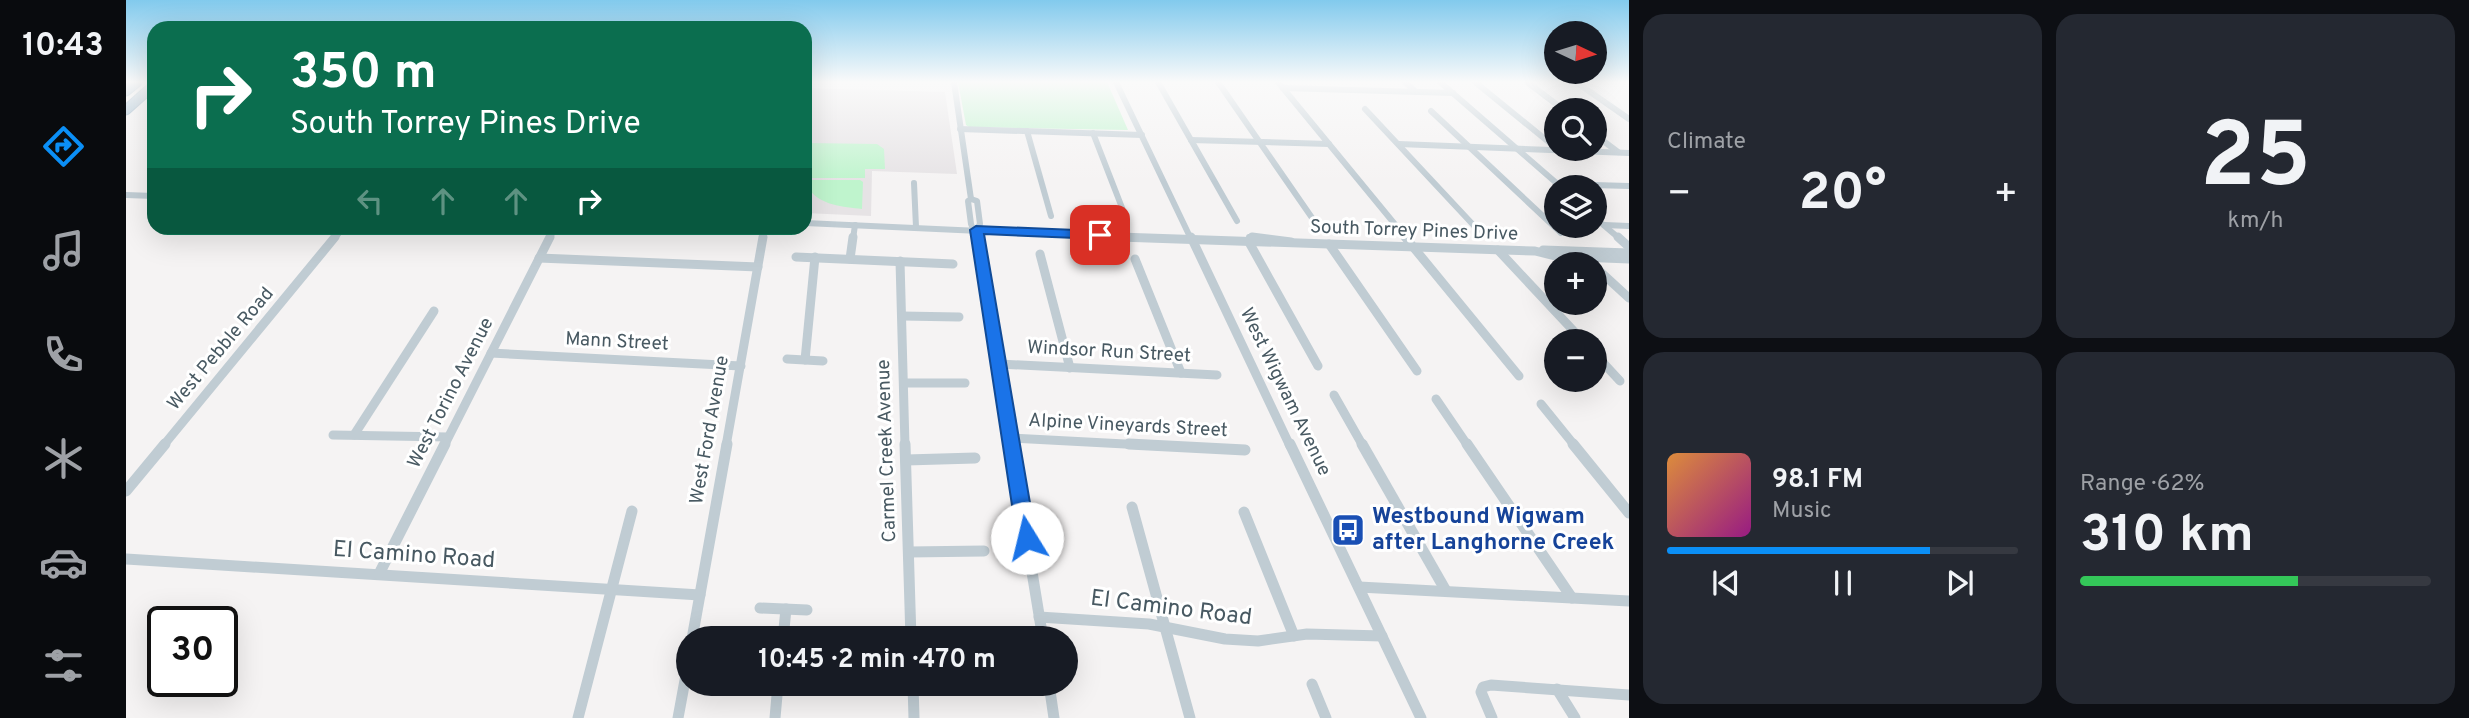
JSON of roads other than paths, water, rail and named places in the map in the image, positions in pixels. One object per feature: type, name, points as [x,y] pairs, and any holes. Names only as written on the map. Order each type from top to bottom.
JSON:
[{"type":"street","points":[[958,116],[971,199],[968,201],[971,224],[976,230],[1040,626]]},
{"type":"street","name":"West Wigwam Avenue","points":[[1132,116],[1421,718]]},
{"type":"street","points":[[1177,116],[1237,221]]},
{"type":"street","points":[[1241,116],[1317,225]]},
{"type":"street","points":[[1306,116],[1519,376]]},
{"type":"street","points":[[1371,116],[1478,230]]},
{"type":"street","points":[[1436,116],[1544,217]]},
{"type":"street","points":[[1479,116],[1547,175]]},
{"type":"street","points":[[1516,116],[1544,138]]},
{"type":"street","points":[[960,129],[1142,135]]},
{"type":"street","points":[[1027,131],[1051,216]]},
{"type":"street","points":[[1093,133],[1126,218]]},
{"type":"street","points":[[1191,140],[1329,144]]},
{"type":"street","points":[[1607,143],[1619,152]]},
{"type":"street","points":[[1399,144],[1544,149]]},
{"type":"street","points":[[1607,151],[1629,153]]},
{"type":"street","points":[[914,183],[916,228]]},
{"type":"street","points":[[1607,186],[1629,186]]},
{"type":"street","points":[[126,195],[147,196]]},
{"type":"street","name":"South Torrey Pines Drive","points":[[812,223],[1192,239],[1250,244],[1293,243],[1544,252]]},
{"type":"street","points":[[850,259],[855,225]]},
{"type":"street","points":[[1607,225],[1629,226]]},
{"type":"street","points":[[1607,228],[1629,247]]},
{"type":"street","name":"West Pebble Road","points":[[126,491],[337,235]]},
{"type":"street","name":"West Torino Avenue","points":[[379,574],[551,235]]},
{"type":"street","name":"West Ford Avenue","points":[[694,626],[764,235]]},
{"type":"street","name":"South Torrey Pines Drive","points":[[1192,239],[1204,236],[1282,239],[1293,243]]},
{"type":"street","points":[[1250,244],[1318,366]]},
{"type":"street","points":[[1329,244],[1417,371]]},
{"type":"street","name":"South Torrey Pines Drive","points":[[1535,251],[1549,249],[1629,253]]},
{"type":"street","points":[[1498,250],[1572,329]]},
{"type":"street","points":[[1040,254],[1070,368]]},
{"type":"street","points":[[796,257],[953,264]]},
{"type":"street","points":[[805,360],[816,257]]},
{"type":"street","points":[[539,258],[758,267]]},
{"type":"street","name":"South Torrey Pines Drive","points":[[1607,258],[1629,259]]},
{"type":"street","points":[[1135,259],[1181,373]]},
{"type":"street","name":"Carmel Creek Avenue","points":[[900,261],[911,626]]},
{"type":"street","points":[[1607,278],[1629,298]]},
{"type":"street","points":[[354,435],[434,311]]},
{"type":"street","points":[[902,316],[959,317]]},
{"type":"street","name":"Mann Street","points":[[491,353],[741,366]]},
{"type":"street","points":[[787,359],[823,361]]},
{"type":"street","name":"Windsor Run Street","points":[[999,365],[1217,376]]},
{"type":"street","points":[[1607,368],[1620,382]]},
{"type":"street","points":[[904,383],[965,383]]},
{"type":"street","points":[[1334,395],[1446,591]]},
{"type":"street","points":[[1436,399],[1572,598]]},
{"type":"street","points":[[1541,404],[1629,513]]},
{"type":"street","points":[[333,435],[449,437]]},
{"type":"street","name":"Alpine Vineyards Street","points":[[1010,438],[1245,450]]},
{"type":"street","points":[[906,460],[975,458]]},
{"type":"street","points":[[1132,507],[1190,718]]},
{"type":"street","points":[[578,718],[632,511]]},
{"type":"street","points":[[1244,512],[1294,636]]},
{"type":"street","points":[[909,552],[984,551]]},
{"type":"street","name":"El Camino Road","points":[[126,559],[699,595]]},
{"type":"street","points":[[1359,587],[1629,601]]},
{"type":"street","points":[[760,608],[807,610]]},
{"type":"street","points":[[784,626],[786,609]]},
{"type":"street","name":"El Camino Road","points":[[1039,617],[1149,624],[1225,639],[1258,641],[1294,636],[1382,636]]},
{"type":"street","points":[[1312,684],[1326,718]]},
{"type":"street","points":[[1492,718],[1483,700],[1483,687],[1491,685],[1629,695]]},
{"type":"street","points":[[1557,690],[1575,718]]},
{"type":"street","points":[[678,718],[682,696]]},
{"type":"street","points":[[775,718],[777,696]]},
{"type":"street","points":[[913,696],[914,718]]},
{"type":"street","points":[[1051,696],[1054,718]]},
{"type":"place","name":"Westbound Wigwam after Langhorne Creek","points":[[1348,530]]}]
